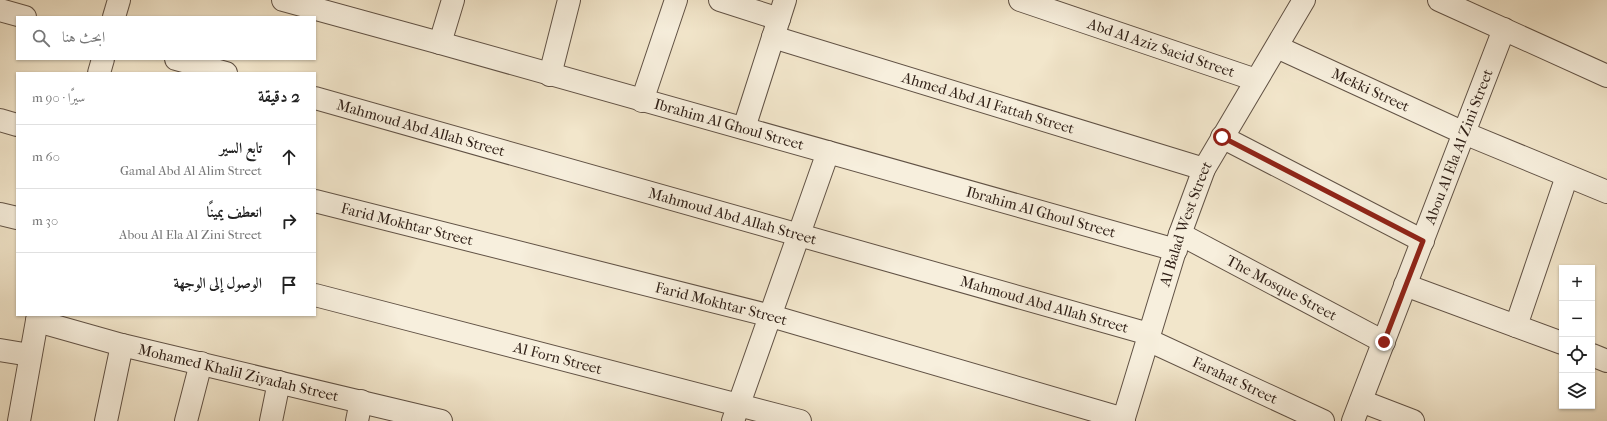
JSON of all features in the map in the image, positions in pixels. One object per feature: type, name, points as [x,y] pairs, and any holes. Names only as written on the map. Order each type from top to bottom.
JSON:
[{"type":"street","points":[[114,16],[118,0]]},
{"type":"street","name":"Ibrahim Al Ghoul Street","points":[[283,0],[440,42],[642,101],[828,152],[1178,242]]},
{"type":"street","points":[[440,42],[453,0]]},
{"type":"street","points":[[550,74],[569,0]]},
{"type":"street","points":[[642,101],[676,0]]},
{"type":"street","name":"Ahmed Abd Al Fattah Street","points":[[720,0],[779,19],[1204,169]]},
{"type":"street","name":"Abd Al Aziz Saeid Street","points":[[1020,0],[1256,80]]},
{"type":"street","name":"Al Balad West Street","points":[[1124,420],[1178,242],[1204,169],[1277,47],[1303,0]]},
{"type":"street","points":[[1439,0],[1607,76]]},
{"type":"street","points":[[0,10],[21,16]]},
{"type":"street","points":[[744,128],[779,19]]},
{"type":"street","name":"Abou Al Ela Al Zini Street","points":[[1353,421],[1504,29]]},
{"type":"street","name":"Mekki Street","points":[[1277,47],[1464,133],[1607,192]]},
{"type":"street","points":[[99,72],[103,60]]},
{"type":"street","points":[[180,60],[222,72]]},
{"type":"street","name":"Mahmoud Abd Allah Street","points":[[316,98],[800,234],[1149,337]]},
{"type":"street","points":[[0,120],[16,125]]},
{"type":"street","points":[[1222,137],[1423,241]]},
{"type":"street","points":[[736,413],[828,152]]},
{"type":"street","points":[[1516,326],[1567,176]]},
{"type":"street","name":"Farid Mokhtar Street","points":[[316,201],[771,316],[1124,420]]},
{"type":"street","points":[[0,214],[16,218]]},
{"type":"street","name":"The Mosque Street","points":[[1178,242],[1384,342]]},
{"type":"street","points":[[1405,285],[1559,342]]},
{"type":"street","name":"Al Forn Street","points":[[316,295],[736,413],[800,421]]},
{"type":"street","points":[[19,421],[38,318]]},
{"type":"street","name":"Mohamed Khalil Ziyadah Street","points":[[38,318],[122,344],[278,382],[359,411],[441,421]]},
{"type":"street","name":"Farahat Street","points":[[1149,337],[1323,421]]},
{"type":"street","points":[[106,421],[122,344]]},
{"type":"street","points":[[0,350],[30,356]]},
{"type":"street","points":[[1595,356],[1607,361]]},
{"type":"street","points":[[186,421],[201,363]]},
{"type":"street","points":[[271,421],[278,382]]},
{"type":"street","points":[[1361,401],[1412,421]]},
{"type":"route","points":[[1222,137],[1423,241],[1384,342]]}]
